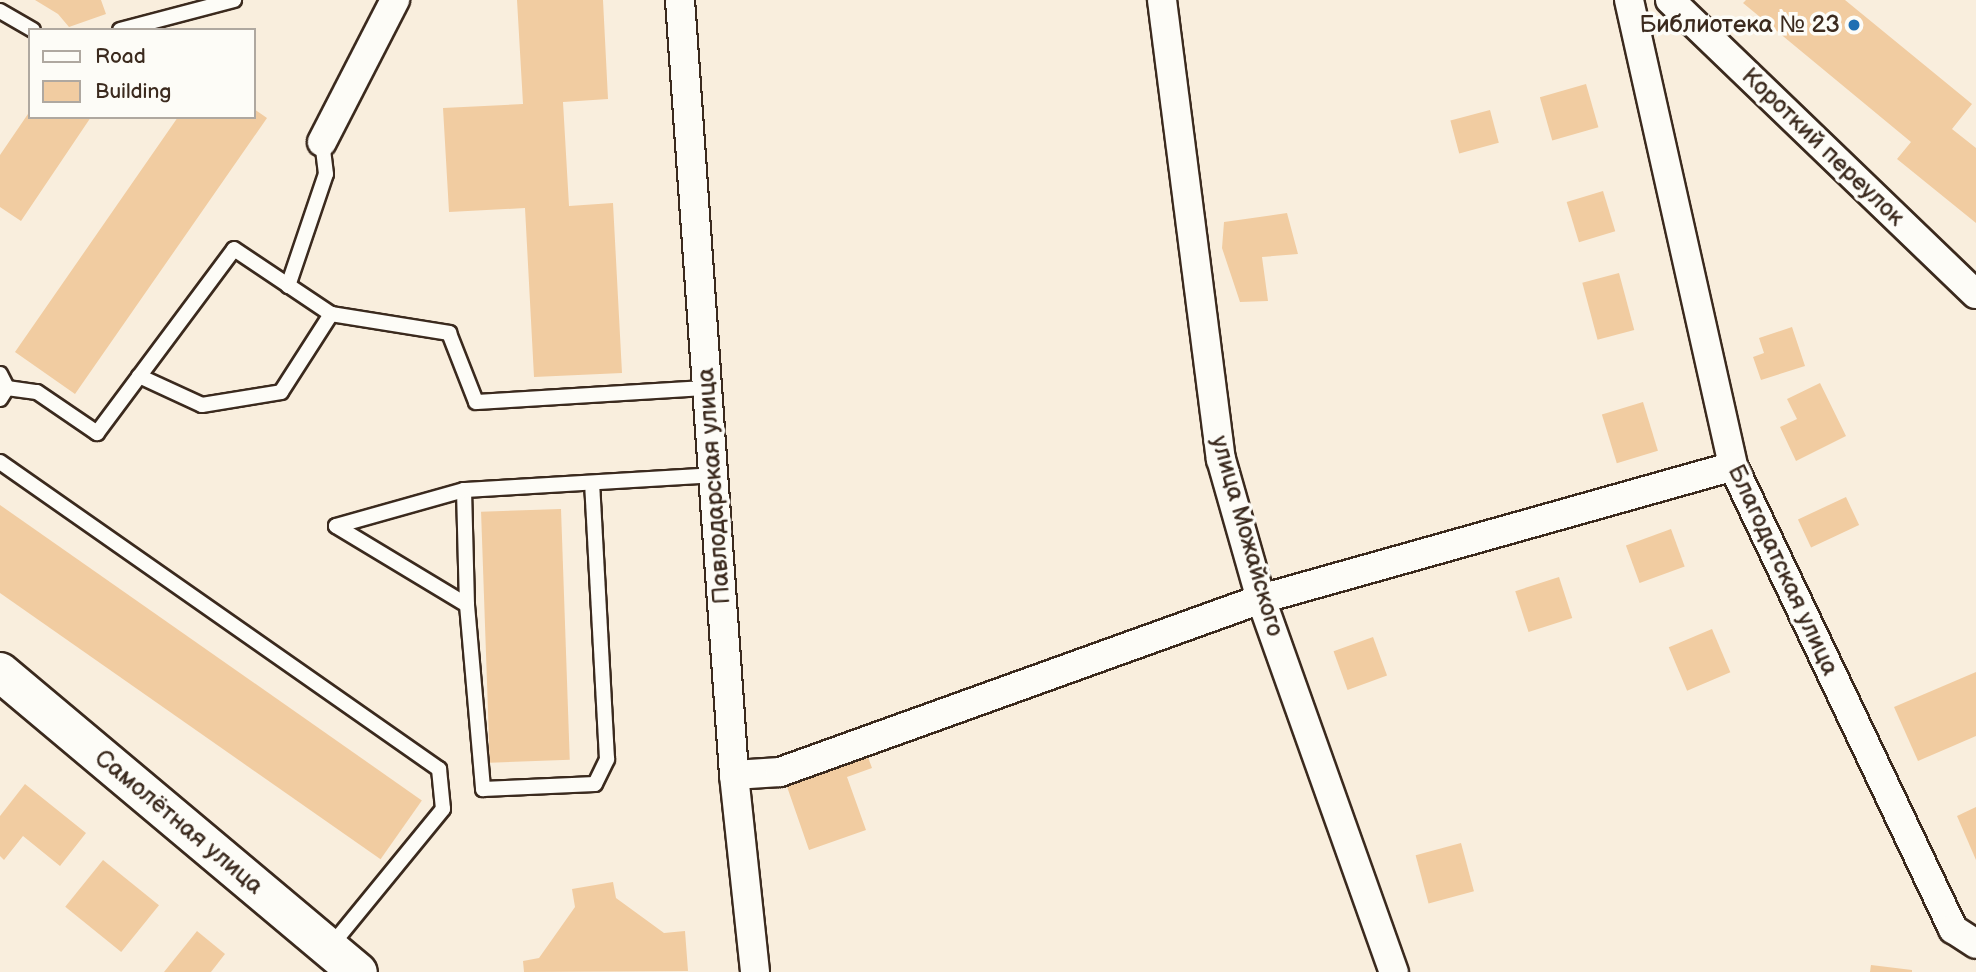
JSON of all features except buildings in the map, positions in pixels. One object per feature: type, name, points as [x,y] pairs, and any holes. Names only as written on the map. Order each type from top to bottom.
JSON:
[{"type":"main road","name":"Самолётная улица","points":[[0,672],[344,960]]},
{"type":"street","points":[[322,142],[395,0]]},
{"type":"street","name":"Павлодарская улица","points":[[680,0],[734,775],[755,972]]},
{"type":"street","name":"улица Можайского","points":[[1162,0],[1221,458],[1261,599],[1394,972]]},
{"type":"street","name":"Благодатская улица","points":[[1629,0],[1733,466],[1953,929],[1976,944]]},
{"type":"street","name":"Короткий переулок","points":[[1670,0],[1976,294]]},
{"type":"street","points":[[734,775],[780,772],[1261,599],[1733,466]]},
{"type":"lane","points":[[128,28],[234,0]]},
{"type":"lane","points":[[0,11],[30,28]]},
{"type":"lane","points":[[288,286],[326,174],[322,142]]},
{"type":"lane","points":[[0,374],[4,393],[37,392],[97,433],[234,249],[331,314],[449,333],[476,402],[706,388]]},
{"type":"lane","points":[[139,376],[201,405],[281,392],[331,314]]},
{"type":"lane","points":[[0,462],[439,769],[443,809],[344,960]]},
{"type":"lane","points":[[467,605],[336,526],[464,490],[713,475]]},
{"type":"lane","points":[[464,490],[467,605],[482,789],[595,784],[607,758],[592,483]]},
{"type":"place","name":"Библиотека № 23","points":[[1854,25]]}]
